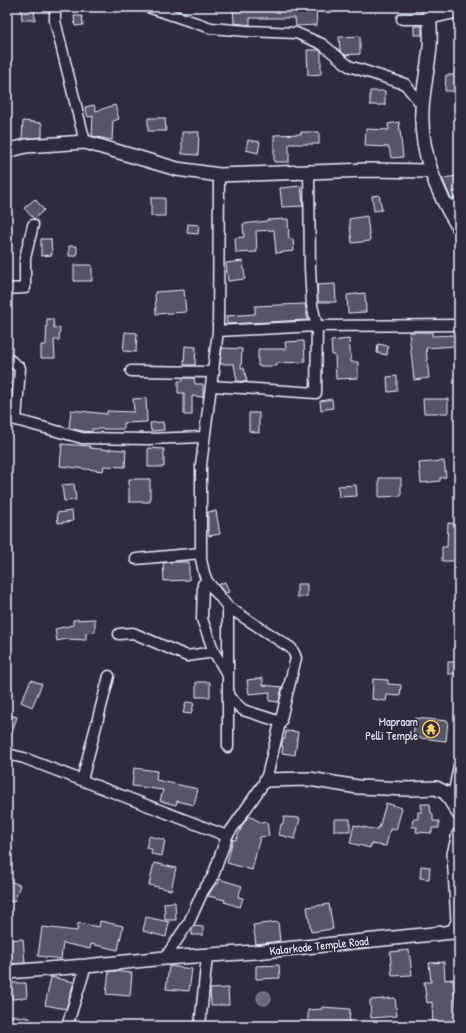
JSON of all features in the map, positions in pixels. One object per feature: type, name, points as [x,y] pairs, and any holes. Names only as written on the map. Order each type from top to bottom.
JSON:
[{"type":"main road","points":[[429,13],[430,46],[424,80],[422,105],[424,142],[429,170],[446,208],[459,228]]},
{"type":"main road","points":[[7,151],[26,146],[85,142],[177,168],[219,175],[429,170]]},
{"type":"main road","points":[[266,780],[309,779],[358,787],[409,789],[436,788],[446,793],[459,814]]},
{"type":"main road","name":"Kalarkode Temple Road","points":[[7,972],[165,958],[207,956],[453,932],[458,922],[454,854],[459,834]]},
{"type":"street","points":[[55,7],[55,20],[85,142]]},
{"type":"street","points":[[148,7],[211,28],[296,33],[322,44],[349,66],[405,84],[422,105]]},
{"type":"street","points":[[402,19],[429,13],[459,12]]},
{"type":"street","points":[[212,386],[316,393],[317,326],[312,305],[308,172]]},
{"type":"street","points":[[165,958],[189,922],[203,891],[213,876],[227,836],[266,780],[296,664],[294,652],[290,648],[228,607],[207,581],[204,573],[201,553],[201,465],[218,332],[219,175]]},
{"type":"street","points":[[446,208],[459,203]]},
{"type":"street","points":[[7,289],[25,288],[25,258],[33,225]]},
{"type":"street","points":[[218,332],[317,326],[459,325]]},
{"type":"street","points":[[7,358],[20,368],[16,420],[82,438],[147,439],[204,437]]},
{"type":"street","points":[[131,371],[214,372]]},
{"type":"street","points":[[136,559],[201,553]]},
{"type":"street","points":[[207,581],[203,584],[202,619],[214,652],[228,676]]},
{"type":"street","points":[[228,607],[228,747]]},
{"type":"street","points":[[119,634],[133,633],[187,656],[214,652]]},
{"type":"street","points":[[82,780],[109,676]]},
{"type":"street","points":[[228,696],[243,710],[281,722]]},
{"type":"street","points":[[7,754],[24,758],[227,836]]},
{"type":"street","points":[[452,802],[459,765]]},
{"type":"street","points":[[200,1026],[207,956]]},
{"type":"street","points":[[67,1026],[86,966]]},
{"type":"water","points":[[264,991],[269,993],[271,998],[269,1003],[264,1005],[259,1003],[257,998],[259,993]]},
{"type":"building","points":[[21,7],[34,7],[35,20],[22,20]]},
{"type":"building","points":[[233,7],[281,7],[281,10],[316,8],[317,25],[296,26],[295,18],[250,18],[250,25],[234,23]]},
{"type":"building","points":[[74,16],[82,16],[83,25],[75,26]]},
{"type":"building","points":[[414,26],[422,26],[422,35],[414,35]]},
{"type":"building","points":[[360,36],[360,54],[345,55],[340,50],[339,37]]},
{"type":"building","points":[[307,50],[321,51],[321,74],[308,75]]},
{"type":"building","points":[[446,75],[459,75],[459,91],[445,91]]},
{"type":"building","points":[[370,91],[385,91],[385,105],[370,105]]},
{"type":"building","points":[[94,105],[96,111],[115,105],[119,119],[113,121],[112,140],[92,136],[93,116],[88,117],[85,107]]},
{"type":"building","points":[[148,118],[165,118],[166,131],[148,131]]},
{"type":"building","points":[[23,121],[42,123],[42,137],[22,139]]},
{"type":"building","points":[[399,122],[403,157],[391,158],[389,147],[365,146],[366,129],[389,130],[388,124]]},
{"type":"building","points":[[182,132],[199,132],[198,155],[182,154]]},
{"type":"building","points":[[301,132],[319,132],[319,144],[289,144],[289,162],[274,162],[274,135],[301,134]]},
{"type":"building","points":[[248,140],[260,142],[258,153],[246,150]]},
{"type":"building","points":[[459,176],[459,191],[452,192],[454,197],[451,199],[442,178]]},
{"type":"building","points":[[301,186],[303,206],[282,207],[280,188]]},
{"type":"building","points":[[379,195],[382,210],[374,211],[372,196]]},
{"type":"building","points":[[151,198],[165,198],[165,216],[151,216]]},
{"type":"building","points":[[35,199],[44,210],[34,219],[24,208]]},
{"type":"building","points":[[367,216],[370,241],[352,243],[349,219]]},
{"type":"building","points":[[288,219],[289,239],[293,239],[294,251],[276,253],[274,230],[256,231],[257,252],[236,253],[235,238],[244,237],[243,224],[267,220]]},
{"type":"building","points":[[188,224],[199,225],[198,234],[187,233]]},
{"type":"building","points":[[41,239],[51,239],[52,255],[41,256]]},
{"type":"building","points":[[69,246],[77,246],[77,256],[69,256]]},
{"type":"building","points":[[243,261],[245,279],[228,281],[226,263]]},
{"type":"building","points":[[74,265],[92,265],[92,281],[74,281]]},
{"type":"building","points":[[335,284],[336,302],[318,302],[317,285]]},
{"type":"building","points":[[184,290],[186,312],[156,314],[155,292]]},
{"type":"building","points":[[365,293],[366,312],[348,313],[347,295]]},
{"type":"building","points":[[305,304],[308,320],[227,324],[226,316],[255,314],[255,306]]},
{"type":"building","points":[[47,319],[53,319],[54,328],[60,328],[59,340],[54,340],[55,358],[41,358],[41,345],[46,345]]},
{"type":"building","points":[[125,332],[137,333],[136,352],[123,351]]},
{"type":"building","points":[[409,332],[432,332],[432,336],[456,335],[456,346],[426,348],[429,378],[414,380]]},
{"type":"building","points":[[349,339],[351,362],[358,362],[358,378],[336,379],[335,355],[332,355],[331,341]]},
{"type":"building","points":[[304,341],[305,362],[277,363],[277,366],[258,366],[258,349],[286,349],[285,342]]},
{"type":"building","points":[[378,344],[388,346],[387,355],[377,353]]},
{"type":"building","points":[[185,346],[196,347],[195,365],[184,365]]},
{"type":"building","points":[[222,348],[242,349],[241,368],[244,368],[247,382],[237,381],[234,364],[220,364]]},
{"type":"building","points":[[397,376],[397,391],[388,392],[387,377]]},
{"type":"building","points":[[183,378],[194,378],[195,384],[203,384],[203,397],[192,396],[192,415],[184,415],[184,393],[178,393],[178,381],[183,381]]},
{"type":"building","points":[[146,398],[147,422],[124,423],[124,429],[92,429],[92,432],[69,428],[71,410],[107,414],[107,411],[134,412],[133,399]]},
{"type":"building","points":[[332,399],[333,408],[321,410],[320,401]]},
{"type":"building","points":[[423,399],[448,399],[448,413],[424,413]]},
{"type":"building","points":[[249,413],[259,413],[259,433],[249,431]]},
{"type":"building","points":[[163,422],[164,430],[151,431],[150,423]]},
{"type":"building","points":[[62,444],[90,446],[90,448],[110,450],[126,450],[125,467],[104,466],[103,471],[60,466]]},
{"type":"building","points":[[148,448],[164,449],[164,467],[148,467]]},
{"type":"building","points":[[444,461],[446,477],[440,478],[440,481],[421,483],[419,463]]},
{"type":"building","points":[[379,478],[401,478],[401,496],[379,497]]},
{"type":"building","points":[[129,479],[150,479],[150,502],[129,502]]},
{"type":"building","points":[[74,484],[76,500],[64,501],[62,485]]},
{"type":"building","points":[[356,485],[357,496],[339,497],[338,486]]},
{"type":"building","points":[[72,511],[73,521],[58,523],[57,513]]},
{"type":"building","points":[[216,511],[220,534],[209,536],[208,512]]},
{"type":"building","points":[[448,523],[459,524],[459,561],[442,561],[442,547],[447,547]]},
{"type":"building","points":[[189,562],[189,580],[164,581],[163,563]]},
{"type":"building","points":[[225,582],[229,592],[225,593],[218,585]]},
{"type":"building","points":[[297,584],[307,584],[307,597],[297,597]]},
{"type":"building","points":[[95,619],[95,632],[86,633],[86,640],[67,639],[57,641],[55,629],[73,625],[73,620]]},
{"type":"building","points":[[448,662],[459,662],[459,674],[448,674]]},
{"type":"building","points":[[263,678],[263,685],[282,687],[279,702],[269,701],[270,692],[249,694],[247,680]]},
{"type":"building","points":[[373,679],[388,680],[388,684],[401,685],[400,696],[387,695],[386,701],[372,699]]},
{"type":"building","points":[[31,680],[42,684],[32,707],[21,702]]},
{"type":"building","points":[[196,682],[210,682],[210,697],[196,697]]},
{"type":"building","points":[[186,702],[194,703],[191,714],[183,713]]},
{"type":"building","points":[[7,714],[17,717],[9,742],[7,741]]},
{"type":"building","name":"Mapraam Pelli Temple","points":[[415,718],[448,721],[446,741],[413,737]]},
{"type":"building","points":[[286,731],[298,732],[295,755],[282,753],[283,746],[281,746],[283,739],[285,739]]},
{"type":"building","points":[[134,768],[157,771],[156,780],[198,789],[194,805],[177,801],[176,805],[160,801],[163,790],[132,786]]},
{"type":"building","points":[[386,803],[402,808],[396,830],[390,829],[386,846],[371,844],[370,848],[350,843],[354,825],[377,830],[377,828],[379,828]]},
{"type":"building","points":[[421,804],[430,804],[431,813],[433,814],[433,821],[439,821],[439,828],[432,828],[432,833],[416,832],[417,827],[412,827],[413,819],[418,819],[418,812],[422,812]]},
{"type":"building","points":[[249,816],[262,823],[267,822],[269,836],[260,837],[252,870],[227,863],[233,839],[236,840],[243,824]]},
{"type":"building","points":[[284,817],[300,818],[295,839],[279,835]]},
{"type":"building","points":[[334,819],[350,819],[350,831],[334,831]]},
{"type":"building","points":[[149,836],[165,840],[162,856],[151,854],[152,849],[146,848]]},
{"type":"building","points":[[154,863],[176,868],[171,890],[149,885]]},
{"type":"building","points":[[421,866],[430,867],[429,879],[420,878]]},
{"type":"building","points":[[219,879],[242,886],[238,897],[243,898],[240,907],[224,902],[225,900],[208,896],[215,884],[218,884]]},
{"type":"building","points":[[7,880],[20,885],[14,902],[7,900]]},
{"type":"building","points":[[175,902],[176,920],[165,920],[164,903]]},
{"type":"building","points":[[329,904],[333,929],[311,932],[307,907]]},
{"type":"building","points":[[146,917],[169,922],[166,937],[143,931]]},
{"type":"building","points":[[100,921],[123,926],[118,950],[91,944],[90,949],[63,943],[61,959],[38,956],[42,927],[77,931],[78,923],[99,927]]},
{"type":"building","points":[[278,922],[280,941],[256,944],[253,925]]},
{"type":"building","points":[[194,926],[203,927],[203,935],[192,935],[192,929]]},
{"type":"building","points":[[23,939],[25,963],[7,964],[7,940]]},
{"type":"building","points":[[409,950],[412,975],[392,976],[390,952]]},
{"type":"building","points":[[444,962],[445,980],[453,979],[457,1007],[459,1007],[459,1026],[433,1026],[432,1002],[427,1003],[424,982],[431,982],[429,963]]},
{"type":"building","points":[[279,965],[280,978],[256,979],[256,966]]},
{"type":"building","points":[[169,966],[192,969],[189,991],[166,989]]},
{"type":"building","points":[[109,972],[132,973],[130,996],[106,994]]},
{"type":"building","points":[[51,977],[74,982],[66,1009],[45,1005]]},
{"type":"building","points":[[11,983],[26,983],[27,998],[12,999]]},
{"type":"building","points":[[228,988],[229,1005],[211,1005],[210,989]]},
{"type":"building","points":[[395,998],[397,1016],[371,1018],[370,1000]]},
{"type":"building","points":[[322,1007],[350,1009],[349,1026],[308,1026],[308,1010],[322,1009]]},
{"type":"building","points":[[12,1015],[30,1018],[29,1026],[10,1026]]},
{"type":"place","name":"Mapraam Pelli Temple","points":[[431,729]]}]
